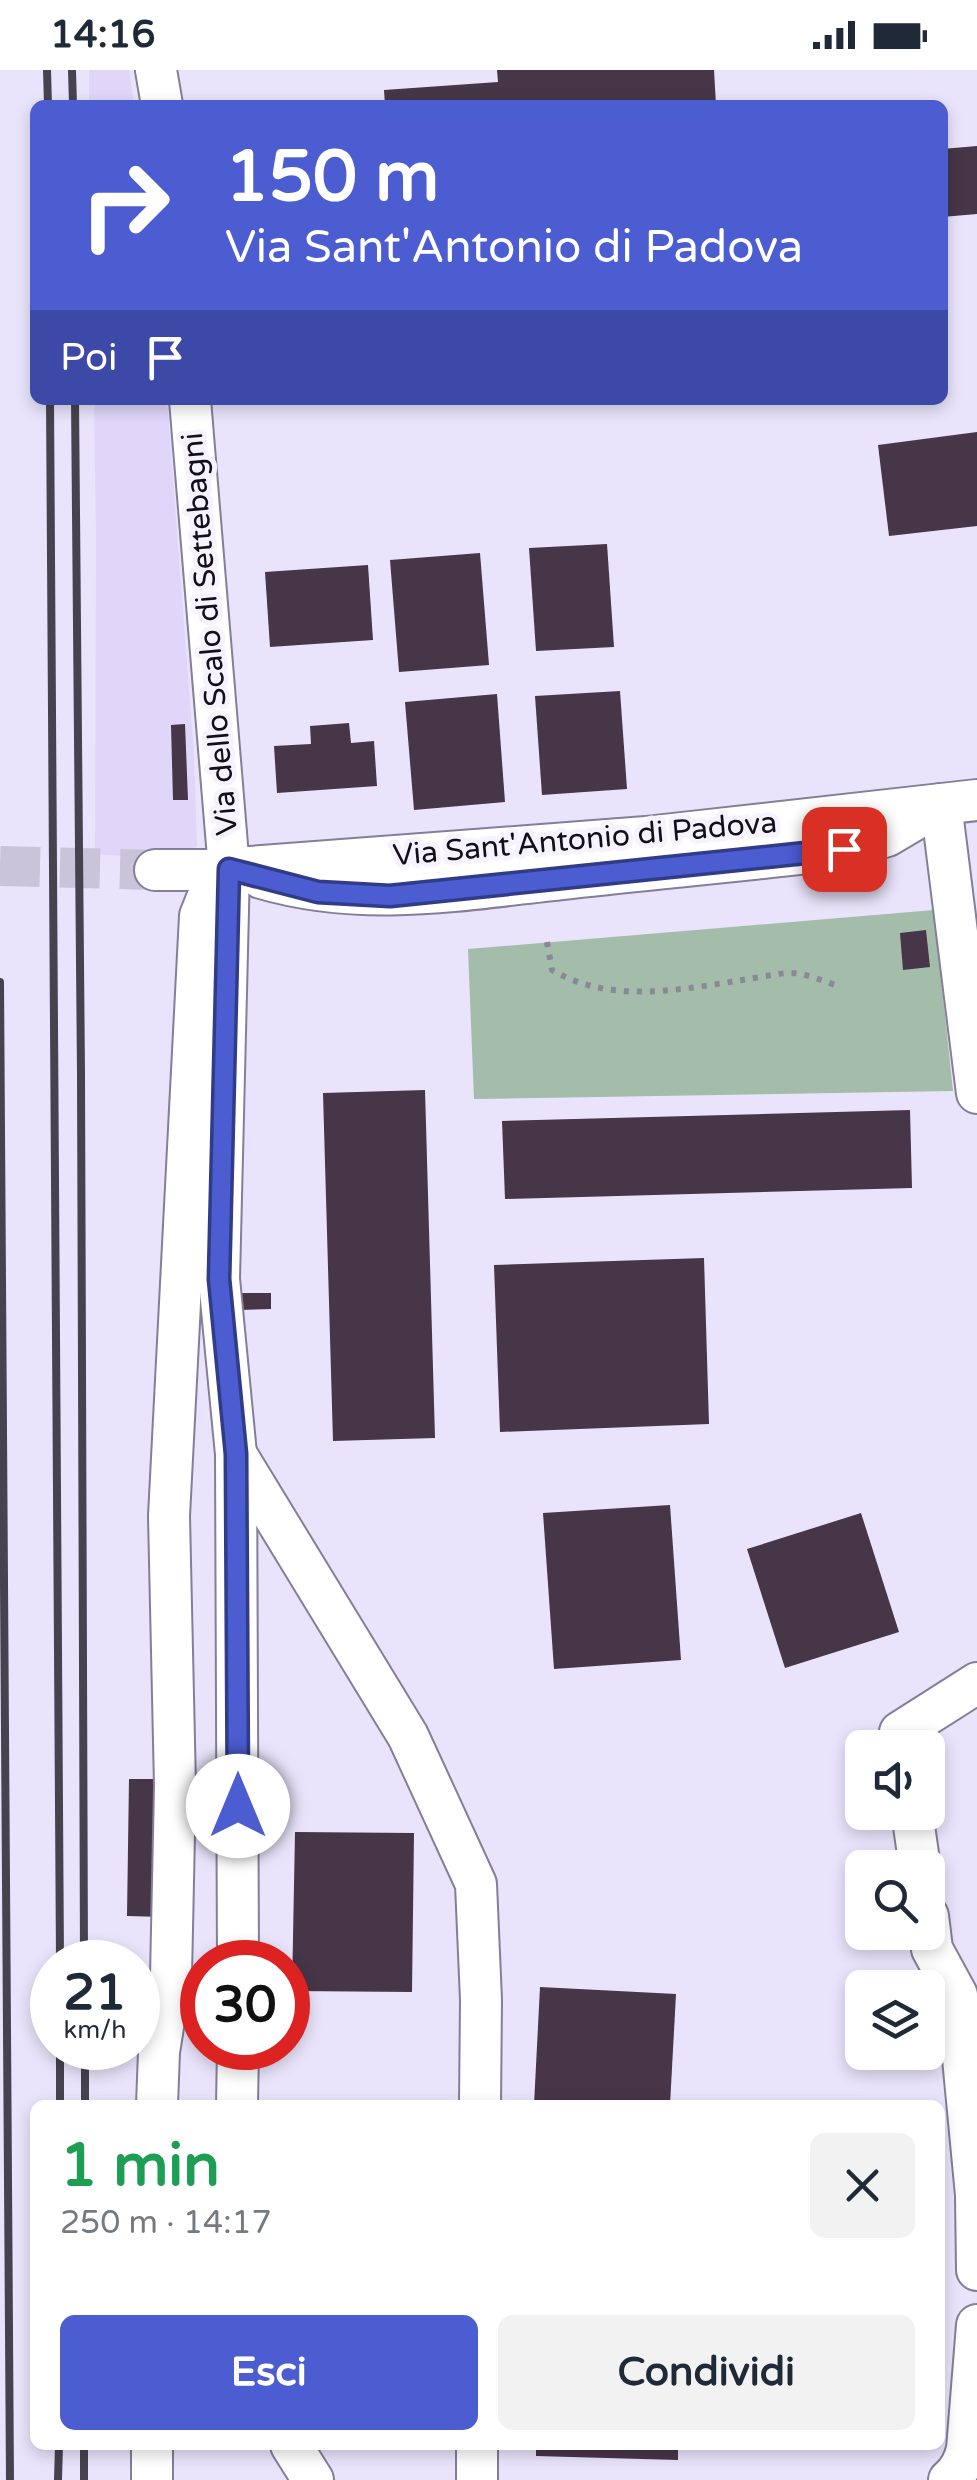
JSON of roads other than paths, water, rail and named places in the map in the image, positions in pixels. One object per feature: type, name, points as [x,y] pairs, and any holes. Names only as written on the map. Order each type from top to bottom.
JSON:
[{"type":"street","points":[[156,70],[161,100]]},
{"type":"street","name":"Via dello Scalo di Settebagni","points":[[190,405],[229,869],[219,1279],[236,1454],[238,1940]]},
{"type":"street","points":[[959,802],[977,1093]]},
{"type":"street","name":"Via Sant'Antonio di Padova","points":[[155,870],[229,869],[646,837],[959,802]]},
{"type":"street","points":[[157,2100],[159,2052],[172,1976],[175,1786],[169,1516],[200,916],[212,888],[229,869]]},
{"type":"street","points":[[236,1454],[408,1736],[476,1884],[482,2000],[480,2100]]},
{"type":"street","points":[[903,1730],[977,1683]]},
{"type":"street","points":[[933,1950],[956,1994],[976,2194],[977,2270]]},
{"type":"street","points":[[237,2100],[238,2070]]},
{"type":"street","points":[[949,2480],[964,2462],[967,2449],[977,2325]]},
{"type":"street","points":[[152,2450],[152,2480]]},
{"type":"street","points":[[294,2450],[313,2480]]},
{"type":"street","points":[[477,2450],[477,2480]]},
{"type":"tunnel","points":[[0,866],[155,870]]},
{"type":"railway","points":[[47,70],[48,100]]},
{"type":"railway","points":[[72,70],[73,100]]},
{"type":"railway","points":[[50,405],[60,1940]]},
{"type":"railway","points":[[75,405],[84,1940]]},
{"type":"railway","points":[[0,982],[10,2480]]},
{"type":"railway","points":[[60,2070],[60,2100]]},
{"type":"railway","points":[[85,2070],[85,2100]]},
{"type":"railway","points":[[58,2480],[59,2450]]},
{"type":"railway","points":[[84,2450],[84,2480]]}]
